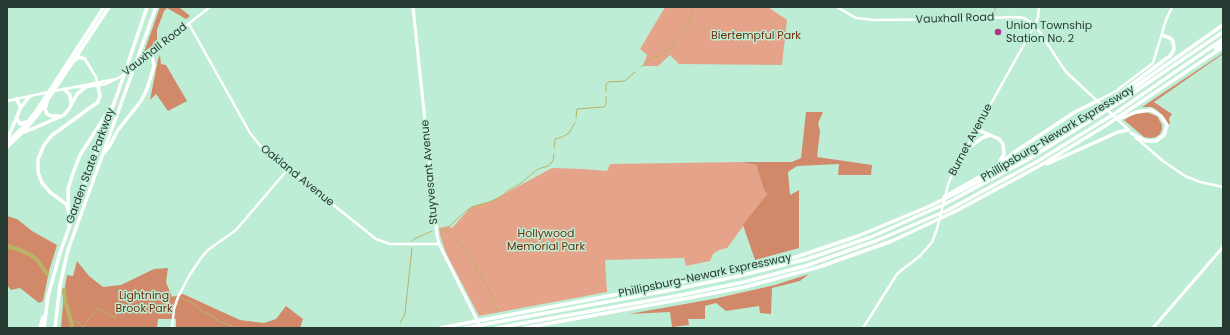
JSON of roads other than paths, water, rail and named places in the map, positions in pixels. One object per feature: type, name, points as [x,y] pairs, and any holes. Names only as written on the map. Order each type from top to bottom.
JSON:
[{"type":"highway","points":[[7,143],[30,120],[104,7]]},
{"type":"highway","points":[[7,147],[34,119],[109,7]]},
{"type":"highway","name":"Garden State Parkway","points":[[44,328],[47,304],[55,270],[146,7]]},
{"type":"highway","name":"Garden State Parkway","points":[[55,328],[62,274],[72,237],[156,7]]},
{"type":"highway","name":"Phillipsburg-Newark Expressway","points":[[440,328],[678,284],[777,262],[809,253],[894,222],[976,183],[1021,158],[1098,111],[1166,66],[1223,25]]},
{"type":"highway","name":"Phillipsburg-Newark Expressway","points":[[467,328],[678,289],[753,273],[813,257],[884,232],[945,204],[1029,159],[1120,102],[1223,32]]},
{"type":"highway","points":[[1098,111],[1171,55],[1174,49],[1173,41],[1162,35]]},
{"type":"highway","points":[[1194,60],[1223,39]]},
{"type":"highway","points":[[1194,60],[1223,42]]},
{"type":"highway","points":[[83,45],[82,53],[85,59]]},
{"type":"highway","name":"Phillipsburg-Newark Expressway","points":[[524,328],[720,292],[807,270],[868,250],[927,225],[980,200],[1030,172],[1104,126],[1223,47]]},
{"type":"highway","points":[[102,156],[109,147],[118,130],[146,92],[154,68],[154,61],[150,54]]},
{"type":"highway","points":[[70,66],[78,57],[85,59]]},
{"type":"highway","name":"Phillipsburg-Newark Expressway","points":[[496,328],[732,285],[805,266],[854,250],[920,223],[983,192],[1044,158],[1194,60]]},
{"type":"highway","points":[[69,212],[66,204],[51,193],[41,181],[38,169],[39,156],[45,144],[53,134],[98,102],[100,96],[98,84]]},
{"type":"highway","points":[[18,137],[33,127],[58,118],[66,113],[77,94],[86,87]]},
{"type":"highway","points":[[64,89],[71,96],[70,107]]},
{"type":"highway","points":[[51,95],[46,108],[46,113],[54,117],[66,113]]},
{"type":"highway","points":[[7,140],[21,106],[30,96]]},
{"type":"highway","points":[[16,99],[21,106]]},
{"type":"highway","points":[[69,228],[68,190],[79,159],[115,99]]},
{"type":"highway","points":[[930,206],[994,168],[1019,148],[1074,112],[1099,103]]},
{"type":"highway","points":[[1030,172],[1120,131],[1130,131],[1146,141],[1156,142],[1164,136],[1167,125],[1160,114],[1151,110],[1146,110],[1133,113],[1104,126]]},
{"type":"highway","points":[[17,117],[18,122],[21,124],[30,120]]},
{"type":"highway","points":[[976,129],[1000,140],[1004,147],[1003,157],[994,168]]},
{"type":"highway","points":[[963,152],[980,139],[990,135]]},
{"type":"highway","points":[[40,328],[47,304]]},
{"type":"main road","name":"Stuyvesant Avenue","points":[[413,7],[436,229],[439,244],[481,328]]},
{"type":"main road","points":[[1153,328],[1223,247]]},
{"type":"street","name":"Vauxhall Road","points":[[7,101],[64,89],[108,83],[118,78],[139,63],[210,7]]},
{"type":"street","name":"Vauxhall Road","points":[[837,7],[850,15],[864,19],[943,20],[1020,17],[1035,25]]},
{"type":"street","name":"Burnet Avenue","points":[[863,328],[897,274],[927,250],[933,240],[952,174],[1035,25],[1039,7]]},
{"type":"street","points":[[1099,103],[1152,64],[1155,59],[1167,17],[1172,7]]},
{"type":"street","name":"Oakland Avenue","points":[[189,24],[253,138],[262,148],[376,239],[390,244],[439,244]]},
{"type":"street","points":[[1035,25],[1063,68],[1155,155],[1189,178],[1223,187]]},
{"type":"street","points":[[85,59],[96,77],[98,84]]},
{"type":"street","name":"Vauxhall Road","points":[[76,87],[86,87],[118,78]]},
{"type":"street","points":[[172,328],[173,316],[178,296],[189,276],[205,253],[236,230],[288,169]]},
{"type":"waterway","points":[[641,67],[652,58],[659,56],[663,52],[670,49],[675,38],[688,26],[692,14],[691,7]]},
{"type":"waterway","points":[[993,14],[996,7]]},
{"type":"waterway","points":[[606,92],[606,85],[608,82],[625,81],[635,72]]},
{"type":"waterway","points":[[576,118],[577,109],[604,107],[606,105],[606,97]]},
{"type":"waterway","points":[[554,148],[555,139],[569,133],[575,123]]},
{"type":"waterway","points":[[445,230],[472,207],[498,199],[538,169],[548,166],[553,161],[554,154]]},
{"type":"waterway","points":[[440,230],[445,230],[451,233],[466,250],[490,292],[498,312]]},
{"type":"waterway","points":[[412,241],[432,231]]},
{"type":"waterway","points":[[7,246],[31,255],[39,262],[47,274]]},
{"type":"waterway","points":[[400,323],[405,314],[412,248]]},
{"type":"waterway","points":[[64,290],[65,301],[72,328]]},
{"type":"waterway","points":[[69,317],[84,326],[98,308],[115,317],[123,303],[133,296],[144,295],[175,297]]},
{"type":"waterway","points":[[180,298],[197,306],[201,311],[213,316],[218,321],[237,328]]},
{"type":"place","name":"Union Township Station No. 2","points":[[998,32]]},
{"type":"park label","name":"Biertempful Park","points":[[756,36]]},
{"type":"park label","name":"Hollywood Memorial Park","points":[[546,240]]},
{"type":"park label","name":"Lightning Brook Park","points":[[144,302]]}]
